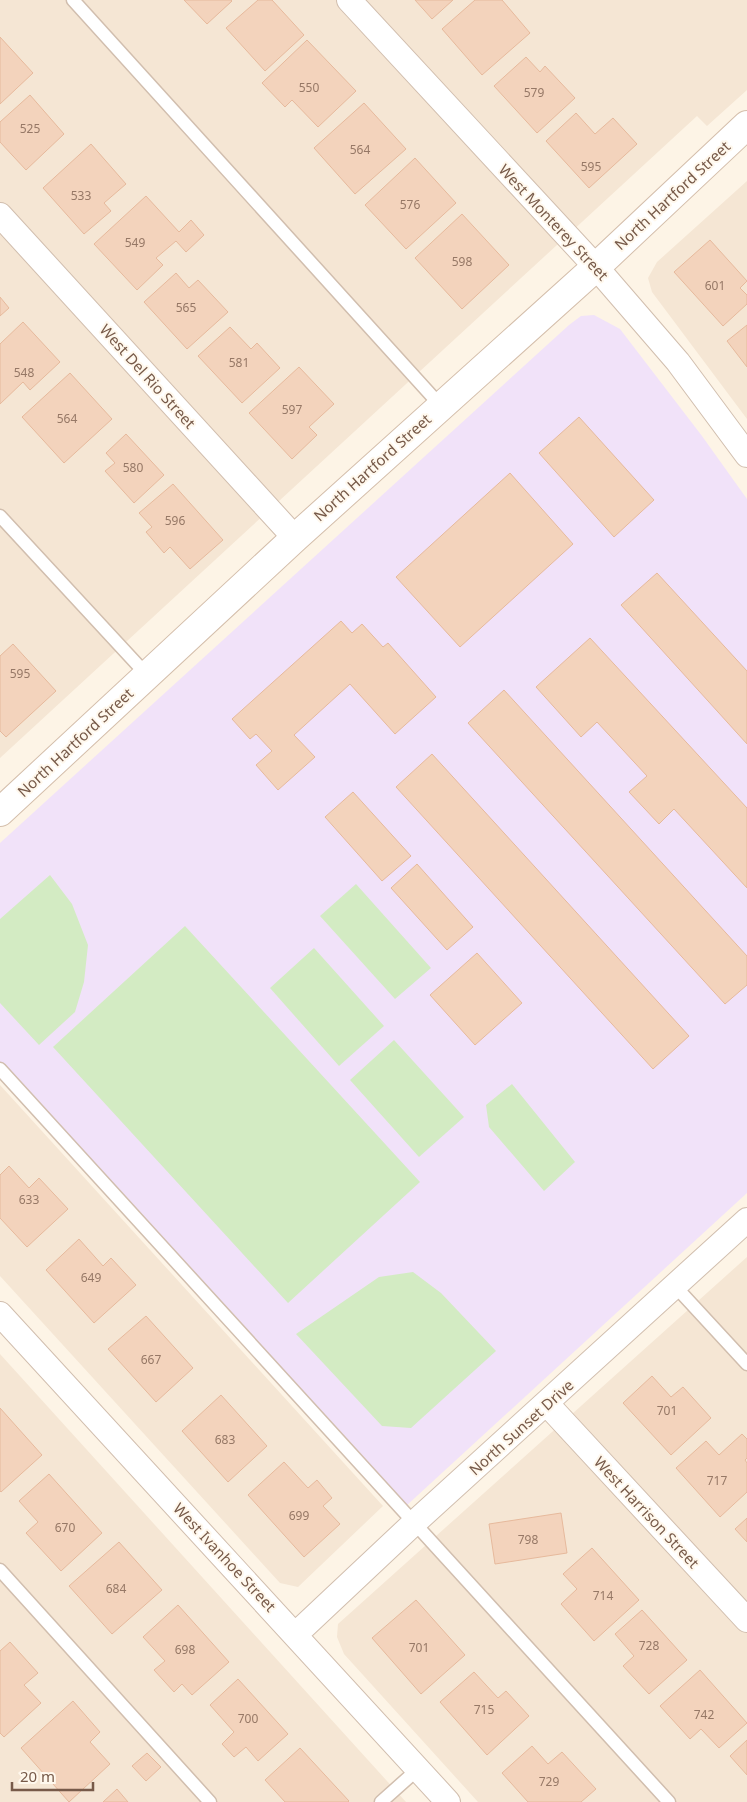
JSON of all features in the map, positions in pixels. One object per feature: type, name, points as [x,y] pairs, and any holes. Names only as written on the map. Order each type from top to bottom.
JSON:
[{"type":"street","name":"West Monterey Street","points":[[349,0],[596,267],[678,362],[747,455]]},
{"type":"street","name":"North Hartford Street","points":[[1,808],[440,405],[745,134]]},
{"type":"street","name":"West Del Rio Street","points":[[0,215],[295,538]]},
{"type":"street","name":"North Sunset Drive","points":[[296,1634],[413,1524],[747,1220]]},
{"type":"street","name":"West Ivanhoe Street","points":[[0,1314],[296,1634],[448,1802]]},
{"type":"street","name":"West Harrison Street","points":[[547,1404],[747,1620]]},
{"type":"lane","points":[[73,0],[440,405]]},
{"type":"lane","points":[[0,516],[147,675]]},
{"type":"lane","points":[[0,1069],[413,1524],[669,1802]]},
{"type":"lane","points":[[675,1286],[747,1364]]},
{"type":"lane","points":[[0,1570],[210,1802]]},
{"type":"lane","points":[[381,1802],[418,1769]]},
{"type":"shaded area","points":[[0,0],[747,0],[747,90],[707,126],[697,116],[0,758]]},
{"type":"shaded area","points":[[747,181],[747,419],[652,292],[648,278],[657,262]]},
{"type":"shaded area","points":[[594,315],[620,329],[702,436],[747,499],[747,1193],[406,1506],[0,1062],[0,843],[569,325],[581,316]]},
{"type":"shaded area","points":[[0,1085],[383,1506],[298,1587],[280,1583],[0,1276]]},
{"type":"shaded area","points":[[747,1257],[747,1802],[478,1802],[344,1654],[337,1637],[338,1624]]},
{"type":"shaded area","points":[[0,1354],[406,1802],[0,1802]]},
{"type":"green space","points":[[50,875],[72,904],[88,945],[84,982],[75,1012],[39,1045],[0,1003],[0,919]]},
{"type":"green space","points":[[356,884],[431,968],[395,999],[320,916]]},
{"type":"green space","points":[[185,926],[420,1182],[288,1303],[53,1047]]},
{"type":"green space","points":[[314,948],[384,1026],[339,1066],[270,988]]},
{"type":"green space","points":[[394,1040],[464,1117],[419,1157],[350,1080]]},
{"type":"green space","points":[[512,1084],[575,1162],[544,1191],[489,1127],[486,1105]]},
{"type":"green space","points":[[413,1272],[441,1293],[496,1351],[411,1428],[382,1426],[296,1334],[379,1277]]},
{"type":"building","points":[[184,0],[231,0],[232,1],[207,24]]},
{"type":"building","points":[[258,0],[272,0],[304,35],[265,71],[226,28]]},
{"type":"building","points":[[415,0],[453,0],[432,19]]},
{"type":"building","points":[[475,0],[502,0],[530,33],[482,75],[442,29]]},
{"type":"building","points":[[0,37],[33,73],[0,104]]},
{"type":"building","points":[[307,40],[356,91],[318,127],[292,100],[285,107],[262,83]]},
{"type":"building","points":[[526,57],[540,72],[545,66],[575,98],[537,133],[494,86]]},
{"type":"building","points":[[30,95],[64,134],[26,170],[0,142],[0,122]]},
{"type":"building","points":[[364,103],[406,149],[355,194],[314,148]]},
{"type":"building","points":[[576,113],[595,134],[613,118],[637,144],[589,188],[546,141]]},
{"type":"building","points":[[91,144],[126,184],[104,203],[111,211],[84,234],[43,188]]},
{"type":"building","points":[[415,158],[456,203],[406,249],[365,205]]},
{"type":"building","points":[[146,196],[179,232],[191,220],[204,235],[186,252],[176,241],[156,258],[163,265],[137,290],[94,244]]},
{"type":"building","points":[[462,214],[509,265],[462,309],[415,258]]},
{"type":"building","points":[[710,240],[747,281],[740,288],[747,295],[747,304],[723,326],[674,272]]},
{"type":"building","points":[[176,273],[189,288],[198,280],[228,312],[187,349],[144,302]]},
{"type":"building","points":[[0,297],[9,308],[0,316]]},
{"type":"building","points":[[23,322],[60,362],[30,390],[23,382],[0,404],[0,344]]},
{"type":"building","points":[[747,325],[747,367],[727,341]]},
{"type":"building","points":[[230,327],[251,349],[257,343],[280,368],[242,403],[198,356]]},
{"type":"building","points":[[299,367],[334,404],[309,427],[317,435],[292,459],[249,413]]},
{"type":"building","points":[[70,373],[112,419],[64,463],[22,417]]},
{"type":"building","points":[[579,417],[654,500],[614,537],[539,453]]},
{"type":"building","points":[[126,434],[164,475],[134,503],[105,471],[115,463],[106,453]]},
{"type":"building","points":[[510,473],[573,544],[460,647],[396,577]]},
{"type":"building","points":[[173,484],[223,540],[190,569],[170,547],[164,553],[146,532],[152,527],[139,513]]},
{"type":"building","points":[[657,573],[747,671],[747,744],[621,605]]},
{"type":"building","points":[[341,621],[352,633],[362,624],[383,647],[388,643],[436,697],[395,734],[350,684],[294,735],[315,757],[278,790],[256,765],[272,751],[256,734],[250,739],[232,719]]},
{"type":"building","points":[[590,638],[747,808],[747,888],[674,809],[659,824],[629,792],[647,776],[597,722],[581,737],[536,687]]},
{"type":"building","points":[[13,644],[56,691],[6,737],[0,731],[0,656]]},
{"type":"building","points":[[504,690],[747,956],[747,985],[725,1004],[468,723]]},
{"type":"building","points":[[432,754],[689,1036],[653,1069],[396,787]]},
{"type":"building","points":[[353,792],[411,856],[382,881],[325,817]]},
{"type":"building","points":[[417,864],[473,927],[447,950],[391,888]]},
{"type":"building","points":[[477,953],[522,1003],[475,1045],[430,995]]},
{"type":"building","points":[[9,1166],[29,1188],[39,1178],[68,1209],[27,1247],[0,1218],[0,1175]]},
{"type":"building","points":[[79,1239],[103,1266],[111,1258],[136,1285],[94,1323],[46,1270]]},
{"type":"building","points":[[146,1316],[193,1368],[156,1402],[108,1349]]},
{"type":"building","points":[[652,1376],[671,1397],[683,1387],[711,1418],[671,1455],[623,1403]]},
{"type":"building","points":[[221,1395],[267,1446],[228,1482],[182,1431]]},
{"type":"building","points":[[0,1408],[42,1455],[1,1492],[0,1491]]},
{"type":"building","points":[[742,1434],[747,1439],[747,1458],[745,1460],[747,1463],[747,1492],[720,1517],[676,1468],[706,1441],[719,1455]]},
{"type":"building","points":[[284,1462],[308,1488],[317,1480],[332,1498],[323,1506],[340,1524],[304,1557],[248,1495]]},
{"type":"building","points":[[49,1474],[102,1533],[61,1571],[26,1533],[38,1522],[19,1501]]},
{"type":"building","points":[[561,1513],[567,1553],[495,1564],[489,1524]]},
{"type":"building","points":[[747,1518],[747,1542],[735,1529]]},
{"type":"building","points":[[119,1542],[162,1590],[112,1634],[69,1586]]},
{"type":"building","points":[[592,1548],[639,1600],[594,1641],[561,1604],[577,1589],[563,1574]]},
{"type":"building","points":[[416,1600],[465,1655],[421,1694],[372,1638]]},
{"type":"building","points":[[178,1605],[229,1662],[192,1695],[182,1684],[174,1692],[154,1670],[165,1661],[143,1637]]},
{"type":"building","points":[[642,1610],[687,1660],[649,1694],[623,1666],[634,1656],[615,1634]]},
{"type":"building","points":[[10,1642],[38,1673],[24,1685],[41,1703],[4,1737],[0,1733],[0,1651]]},
{"type":"building","points":[[700,1670],[747,1723],[719,1748],[701,1729],[690,1739],[660,1706]]},
{"type":"building","points":[[474,1672],[498,1698],[506,1691],[529,1716],[487,1755],[440,1702]]},
{"type":"building","points":[[238,1679],[288,1734],[258,1761],[246,1747],[234,1757],[222,1744],[234,1732],[210,1705]]},
{"type":"building","points":[[73,1701],[100,1732],[90,1742],[110,1764],[69,1802],[21,1748]]},
{"type":"building","points":[[747,1740],[747,1775],[730,1756]]},
{"type":"building","points":[[532,1746],[548,1764],[562,1752],[596,1789],[581,1802],[528,1802],[502,1773]]},
{"type":"building","points":[[300,1748],[348,1802],[285,1802],[265,1780]]},
{"type":"building","points":[[147,1753],[161,1767],[146,1781],[132,1766]]},
{"type":"building","points":[[117,1789],[128,1802],[103,1802]]}]
